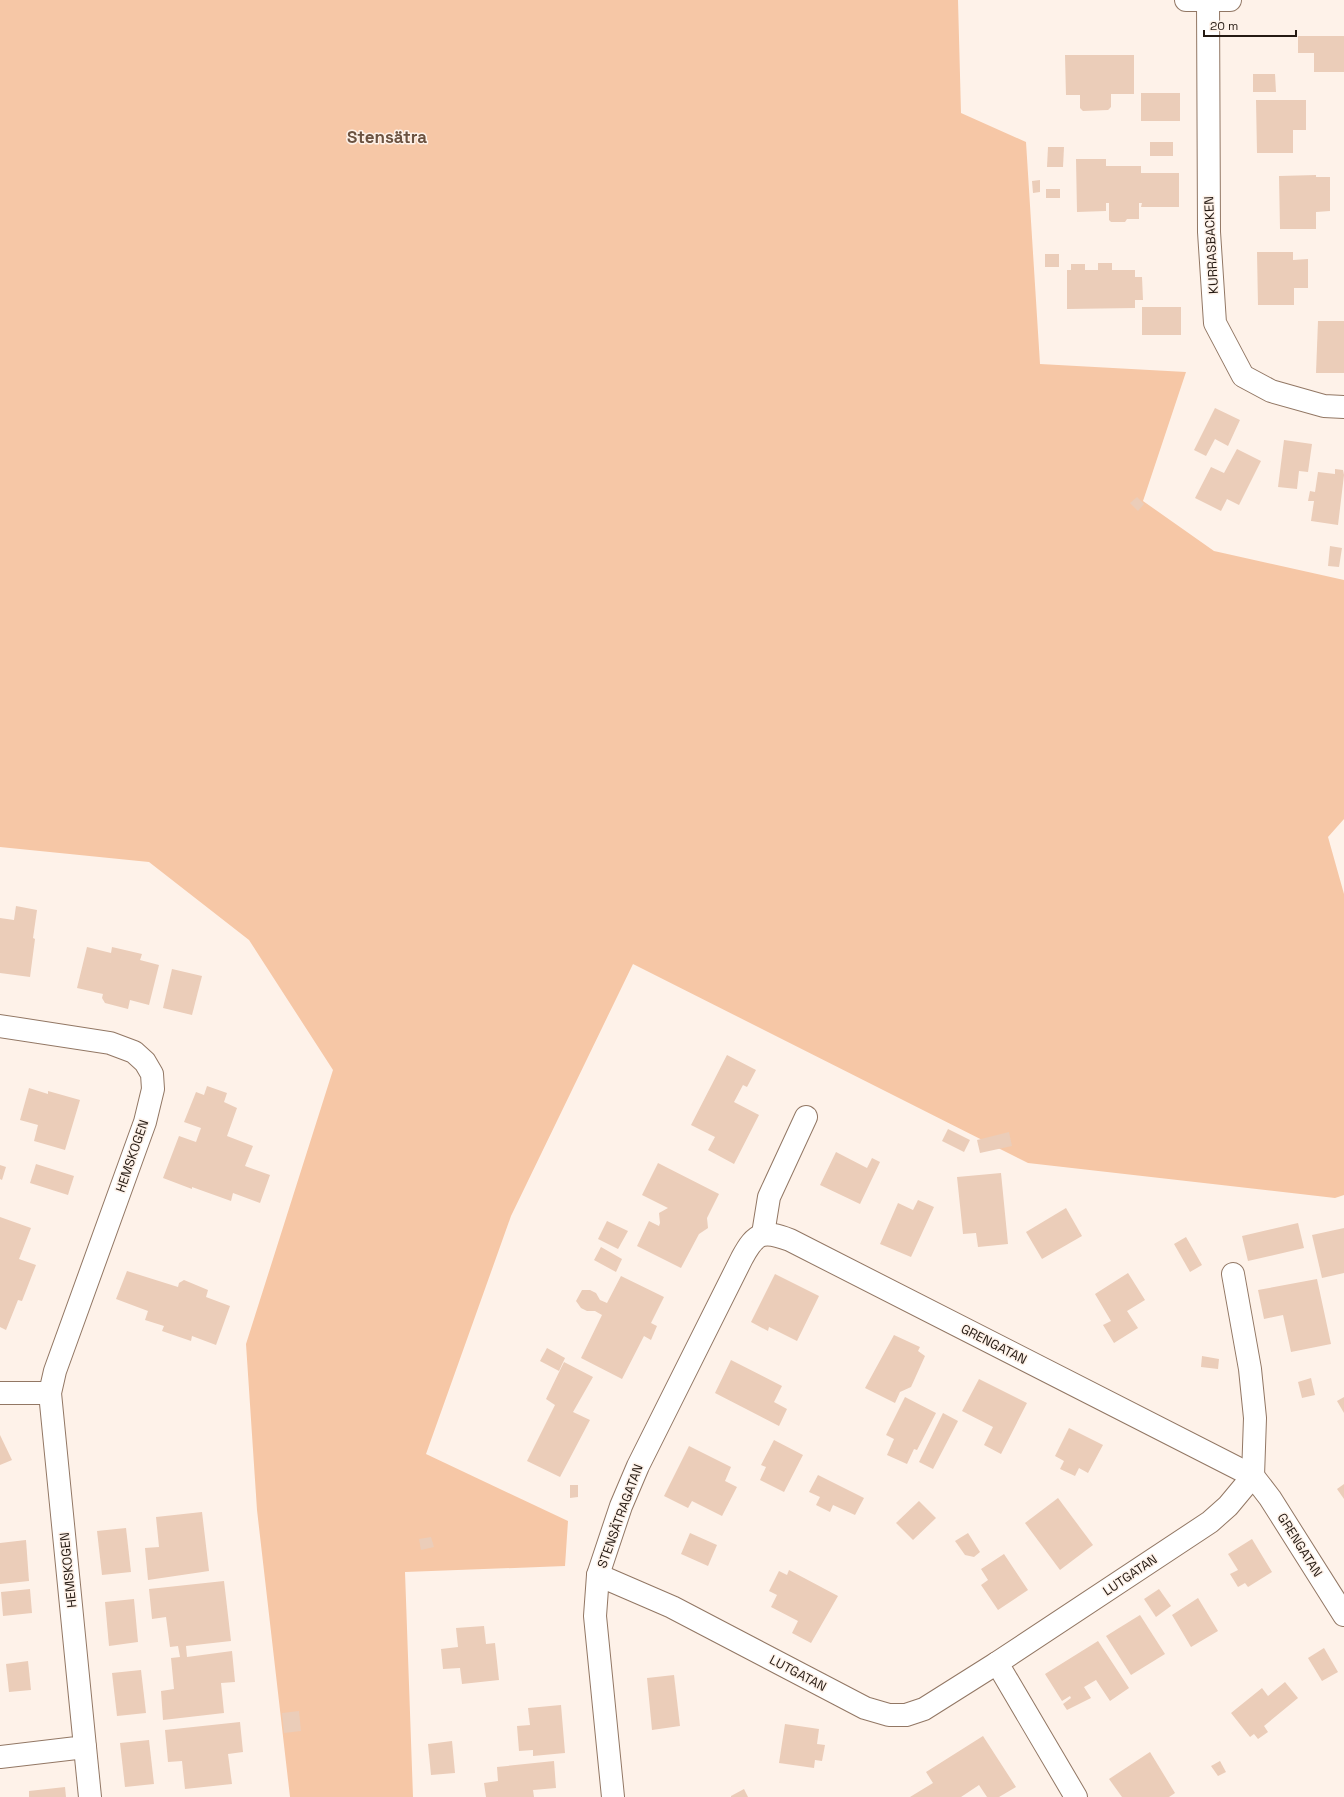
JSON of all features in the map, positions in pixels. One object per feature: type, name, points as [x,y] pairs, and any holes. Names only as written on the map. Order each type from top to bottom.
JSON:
[{"type":"street","points":[[1186,0],[1230,0]]},
{"type":"street","name":"KURRASBACKEN","points":[[1208,1],[1209,232],[1216,323],[1243,376],[1271,391],[1324,406],[1344,407]]},
{"type":"street","name":"HEMSKOGEN","points":[[0,1026],[110,1043],[134,1052],[145,1062],[152,1074],[153,1089],[145,1122],[55,1371],[50,1393],[90,1797]]},
{"type":"street","points":[[763,1234],[769,1197],[806,1117]]},
{"type":"street","name":"STENSÄTRAGATAN","points":[[613,1797],[595,1616],[598,1575],[621,1506],[638,1466],[742,1258],[754,1239],[763,1234]]},
{"type":"street","name":"GRENGATAN","points":[[763,1234],[777,1235],[790,1240],[1253,1476],[1270,1498],[1344,1615]]},
{"type":"street","points":[[1233,1274],[1251,1376],[1255,1418],[1253,1476]]},
{"type":"street","points":[[0,1393],[50,1393]]},
{"type":"street","name":"LUTGATAN","points":[[598,1575],[672,1607],[865,1708],[889,1715],[906,1715],[924,1709],[997,1663],[1210,1522],[1228,1506],[1253,1476]]},
{"type":"street","points":[[997,1663],[1076,1797]]},
{"type":"street","points":[[0,1757],[85,1747]]},
{"type":"shaded area","points":[[0,0],[958,0],[961,113],[1026,142],[1040,364],[1186,372],[1143,501],[1214,551],[1344,580],[1344,819],[1328,837],[1344,894],[1344,1195],[1335,1198],[1028,1163],[633,964],[511,1216],[426,1454],[568,1521],[565,1566],[405,1572],[413,1797],[290,1797],[257,1510],[246,1344],[333,1070],[249,940],[149,862],[0,847]]},
{"type":"building","points":[[1298,36],[1344,36],[1344,72],[1314,72],[1314,53],[1298,53]]},
{"type":"building","points":[[1065,55],[1134,55],[1134,94],[1111,94],[1111,107],[1108,110],[1083,111],[1080,108],[1080,95],[1066,95]]},
{"type":"building","points":[[1253,74],[1275,74],[1276,92],[1253,92]]},
{"type":"building","points":[[1141,93],[1180,93],[1180,121],[1141,121]]},
{"type":"building","points":[[1256,100],[1306,100],[1306,130],[1293,130],[1293,153],[1257,153]]},
{"type":"building","points":[[1150,142],[1173,142],[1173,156],[1150,156]]},
{"type":"building","points":[[1048,147],[1064,147],[1063,167],[1047,167]]},
{"type":"building","points":[[1076,159],[1106,159],[1106,166],[1141,166],[1141,173],[1179,173],[1179,207],[1141,207],[1142,203],[1139,203],[1139,219],[1127,219],[1125,222],[1111,222],[1109,220],[1109,203],[1106,203],[1106,211],[1077,212]]},
{"type":"building","points":[[1316,175],[1316,177],[1330,177],[1330,211],[1316,212],[1316,229],[1280,229],[1279,176]]},
{"type":"building","points":[[1040,180],[1040,192],[1033,193],[1032,181]]},
{"type":"building","points":[[1046,189],[1060,189],[1060,198],[1046,198]]},
{"type":"building","points":[[1257,252],[1293,252],[1293,260],[1308,259],[1308,288],[1294,288],[1294,305],[1258,305]]},
{"type":"building","points":[[1045,254],[1059,254],[1059,267],[1045,267]]},
{"type":"building","points":[[1098,263],[1112,263],[1112,270],[1135,270],[1135,277],[1142,277],[1143,300],[1135,300],[1135,308],[1067,309],[1067,270],[1071,270],[1071,264],[1085,264],[1085,270],[1098,270]]},
{"type":"building","points":[[1142,307],[1181,307],[1181,335],[1142,335]]},
{"type":"building","points":[[1318,321],[1344,321],[1344,373],[1316,373]]},
{"type":"building","points":[[1215,408],[1240,420],[1228,446],[1215,439],[1206,456],[1194,450]]},
{"type":"building","points":[[1284,440],[1312,444],[1308,472],[1299,471],[1297,489],[1278,487]]},
{"type":"building","points":[[1237,449],[1261,461],[1239,505],[1227,499],[1221,511],[1195,498],[1211,467],[1224,473]]},
{"type":"building","points":[[1335,469],[1343,470],[1344,475],[1338,525],[1311,521],[1314,501],[1308,501],[1310,491],[1315,492],[1318,472],[1335,474]]},
{"type":"building","points":[[1137,497],[1144,504],[1138,511],[1130,503]]},
{"type":"building","points":[[1330,546],[1342,548],[1339,567],[1328,566]]},
{"type":"building","points":[[16,906],[37,910],[30,977],[0,973],[0,918],[14,920]]},
{"type":"building","points":[[87,947],[111,953],[112,947],[142,954],[140,960],[159,965],[149,1005],[130,1000],[128,1009],[105,1003],[102,998],[103,994],[77,988]]},
{"type":"building","points":[[172,969],[202,976],[192,1015],[163,1008]]},
{"type":"building","points":[[727,1055],[756,1070],[747,1087],[743,1085],[734,1102],[759,1115],[734,1164],[708,1150],[715,1137],[691,1125]]},
{"type":"building","points":[[207,1086],[227,1093],[224,1102],[237,1108],[227,1136],[253,1146],[245,1166],[270,1175],[260,1203],[233,1193],[231,1201],[163,1178],[179,1136],[196,1142],[201,1128],[184,1122],[196,1092],[204,1095]]},
{"type":"building","points":[[29,1088],[48,1094],[48,1091],[80,1100],[65,1150],[34,1141],[38,1125],[20,1120]]},
{"type":"building","points":[[948,1129],[970,1140],[964,1152],[942,1141]]},
{"type":"building","points":[[1009,1132],[1012,1146],[980,1153],[977,1140]]},
{"type":"building","points":[[836,1152],[867,1168],[872,1158],[880,1162],[860,1204],[820,1185]]},
{"type":"building","points":[[658,1163],[719,1194],[707,1218],[708,1228],[699,1234],[681,1268],[637,1246],[649,1221],[659,1226],[659,1213],[668,1208],[642,1195]]},
{"type":"building","points":[[36,1164],[74,1176],[68,1195],[30,1183]]},
{"type":"building","points":[[0,1165],[6,1167],[2,1180],[0,1179]]},
{"type":"building","points":[[1001,1173],[1008,1244],[978,1247],[976,1233],[963,1234],[957,1177]]},
{"type":"building","points":[[918,1200],[934,1207],[911,1257],[880,1244],[898,1203],[913,1210]]},
{"type":"building","points":[[1066,1208],[1082,1236],[1042,1259],[1026,1232]]},
{"type":"building","points":[[0,1217],[31,1228],[19,1259],[36,1265],[22,1301],[18,1300],[6,1330],[0,1327]]},
{"type":"building","points":[[607,1221],[628,1231],[618,1249],[598,1239]]},
{"type":"building","points":[[1298,1223],[1304,1248],[1248,1261],[1242,1236]]},
{"type":"building","points":[[1344,1228],[1344,1273],[1322,1278],[1312,1235]]},
{"type":"building","points":[[1186,1237],[1202,1265],[1190,1272],[1174,1244]]},
{"type":"building","points":[[601,1247],[622,1259],[616,1272],[594,1260]]},
{"type":"building","points":[[127,1271],[178,1287],[179,1283],[184,1280],[208,1290],[206,1297],[230,1306],[216,1345],[192,1336],[191,1341],[162,1331],[164,1326],[145,1320],[148,1311],[116,1299]]},
{"type":"building","points":[[1128,1273],[1145,1300],[1127,1311],[1138,1328],[1114,1343],[1103,1325],[1111,1321],[1095,1294]]},
{"type":"building","points":[[775,1274],[819,1296],[797,1341],[769,1327],[768,1331],[751,1322]]},
{"type":"building","points":[[621,1276],[664,1297],[651,1323],[657,1326],[651,1340],[644,1336],[622,1379],[581,1358],[602,1315],[595,1311],[587,1311],[581,1308],[576,1301],[582,1290],[590,1290],[596,1293],[600,1300],[607,1303]]},
{"type":"building","points":[[1317,1279],[1331,1344],[1291,1352],[1283,1315],[1264,1319],[1258,1290]]},
{"type":"building","points":[[894,1335],[920,1347],[918,1351],[925,1356],[911,1387],[900,1392],[895,1403],[865,1388]]},
{"type":"building","points":[[547,1348],[565,1358],[559,1371],[540,1361]]},
{"type":"building","points":[[1202,1356],[1219,1359],[1218,1369],[1201,1367]]},
{"type":"building","points":[[731,1360],[782,1386],[774,1402],[787,1409],[779,1426],[715,1393]]},
{"type":"building","points":[[564,1362],[593,1377],[573,1412],[590,1420],[560,1477],[527,1461],[555,1405],[546,1399]]},
{"type":"building","points":[[1311,1378],[1315,1395],[1302,1398],[1298,1382]]},
{"type":"building","points":[[979,1379],[1027,1403],[1001,1454],[984,1445],[993,1427],[962,1411]]},
{"type":"building","points":[[905,1397],[936,1413],[917,1450],[914,1449],[907,1464],[887,1455],[894,1439],[886,1435]]},
{"type":"building","points":[[1344,1397],[1344,1413],[1337,1401]]},
{"type":"building","points":[[943,1413],[958,1421],[933,1469],[919,1462]]},
{"type":"building","points":[[1069,1428],[1103,1445],[1088,1473],[1079,1468],[1075,1476],[1060,1469],[1064,1461],[1055,1456]]},
{"type":"building","points":[[0,1435],[12,1460],[0,1465]]},
{"type":"building","points":[[774,1440],[803,1455],[784,1492],[760,1480],[766,1467],[761,1465]]},
{"type":"building","points":[[689,1446],[731,1467],[725,1481],[737,1487],[722,1516],[692,1501],[688,1508],[664,1496]]},
{"type":"building","points":[[818,1475],[864,1498],[855,1515],[833,1505],[830,1512],[816,1505],[820,1497],[809,1492]]},
{"type":"building","points":[[1344,1484],[1344,1499],[1337,1489]]},
{"type":"building","points":[[570,1485],[578,1485],[578,1497],[570,1498]]},
{"type":"building","points":[[1058,1498],[1093,1545],[1060,1570],[1025,1523]]},
{"type":"building","points":[[919,1501],[936,1518],[913,1540],[896,1523]]},
{"type":"building","points":[[202,1512],[209,1571],[148,1580],[145,1548],[159,1547],[156,1517]]},
{"type":"building","points":[[126,1528],[131,1572],[102,1575],[97,1531]]},
{"type":"building","points":[[690,1533],[717,1545],[708,1566],[681,1554]]},
{"type":"building","points":[[968,1533],[980,1552],[974,1557],[965,1555],[955,1541]]},
{"type":"building","points":[[431,1537],[434,1547],[421,1550],[419,1539]]},
{"type":"building","points":[[1252,1539],[1272,1572],[1248,1587],[1245,1583],[1238,1587],[1230,1574],[1238,1570],[1228,1554]]},
{"type":"building","points":[[26,1540],[29,1581],[0,1584],[0,1543]]},
{"type":"building","points":[[1004,1554],[1028,1590],[998,1610],[981,1585],[988,1580],[981,1569]]},
{"type":"building","points":[[789,1570],[838,1596],[811,1643],[792,1633],[798,1621],[771,1607],[777,1595],[769,1591],[779,1571],[787,1575]]},
{"type":"building","points":[[224,1581],[231,1641],[186,1646],[187,1657],[232,1651],[235,1682],[221,1683],[224,1713],[163,1720],[161,1691],[174,1689],[171,1658],[180,1657],[178,1646],[170,1647],[166,1617],[152,1619],[149,1589]]},
{"type":"building","points":[[30,1589],[32,1613],[3,1616],[1,1592]]},
{"type":"building","points":[[1159,1589],[1171,1606],[1156,1617],[1144,1599]]},
{"type":"building","points":[[1198,1598],[1218,1631],[1191,1647],[1172,1615]]},
{"type":"building","points":[[134,1599],[138,1642],[109,1646],[105,1602]]},
{"type":"building","points":[[1140,1615],[1165,1654],[1131,1675],[1106,1636]]},
{"type":"building","points":[[484,1626],[486,1644],[495,1643],[499,1680],[462,1684],[460,1668],[443,1669],[441,1649],[458,1647],[456,1628]]},
{"type":"building","points":[[1098,1641],[1129,1688],[1110,1701],[1096,1680],[1084,1687],[1091,1698],[1067,1710],[1063,1704],[1071,1698],[1070,1696],[1062,1701],[1045,1674]]},
{"type":"building","points":[[1324,1648],[1338,1672],[1322,1681],[1308,1658]]},
{"type":"building","points":[[28,1661],[31,1690],[9,1692],[6,1664]]},
{"type":"building","points":[[141,1670],[146,1713],[117,1716],[112,1673]]},
{"type":"building","points":[[674,1675],[680,1726],[652,1730],[647,1678]]},
{"type":"building","points":[[1285,1682],[1298,1698],[1264,1726],[1268,1732],[1258,1739],[1254,1734],[1250,1737],[1231,1713],[1262,1688],[1268,1696]]},
{"type":"building","points":[[561,1705],[565,1753],[533,1756],[533,1750],[519,1751],[517,1726],[530,1725],[528,1708]]},
{"type":"building","points":[[299,1711],[301,1731],[284,1733],[282,1713]]},
{"type":"building","points":[[240,1722],[243,1752],[228,1754],[232,1784],[185,1789],[182,1761],[168,1762],[165,1730]]},
{"type":"building","points":[[785,1724],[819,1729],[817,1744],[825,1745],[822,1761],[815,1760],[814,1768],[779,1763]]},
{"type":"building","points":[[983,1736],[1016,1787],[999,1797],[987,1797],[979,1785],[961,1797],[910,1797],[933,1783],[926,1772]]},
{"type":"building","points":[[149,1740],[154,1784],[125,1787],[120,1743]]},
{"type":"building","points":[[452,1741],[455,1773],[431,1775],[428,1744]]},
{"type":"building","points":[[1150,1752],[1175,1793],[1169,1797],[1122,1797],[1109,1779]]},
{"type":"building","points":[[554,1761],[556,1788],[533,1790],[534,1797],[486,1797],[484,1783],[498,1781],[497,1767]]},
{"type":"building","points":[[1220,1761],[1226,1772],[1218,1776],[1211,1766]]},
{"type":"building","points":[[65,1787],[66,1797],[29,1797],[29,1791]]},
{"type":"building","points":[[744,1789],[748,1797],[731,1797],[731,1796]]},
{"type":"district","name":"Stensätra","points":[[387,137]]}]
